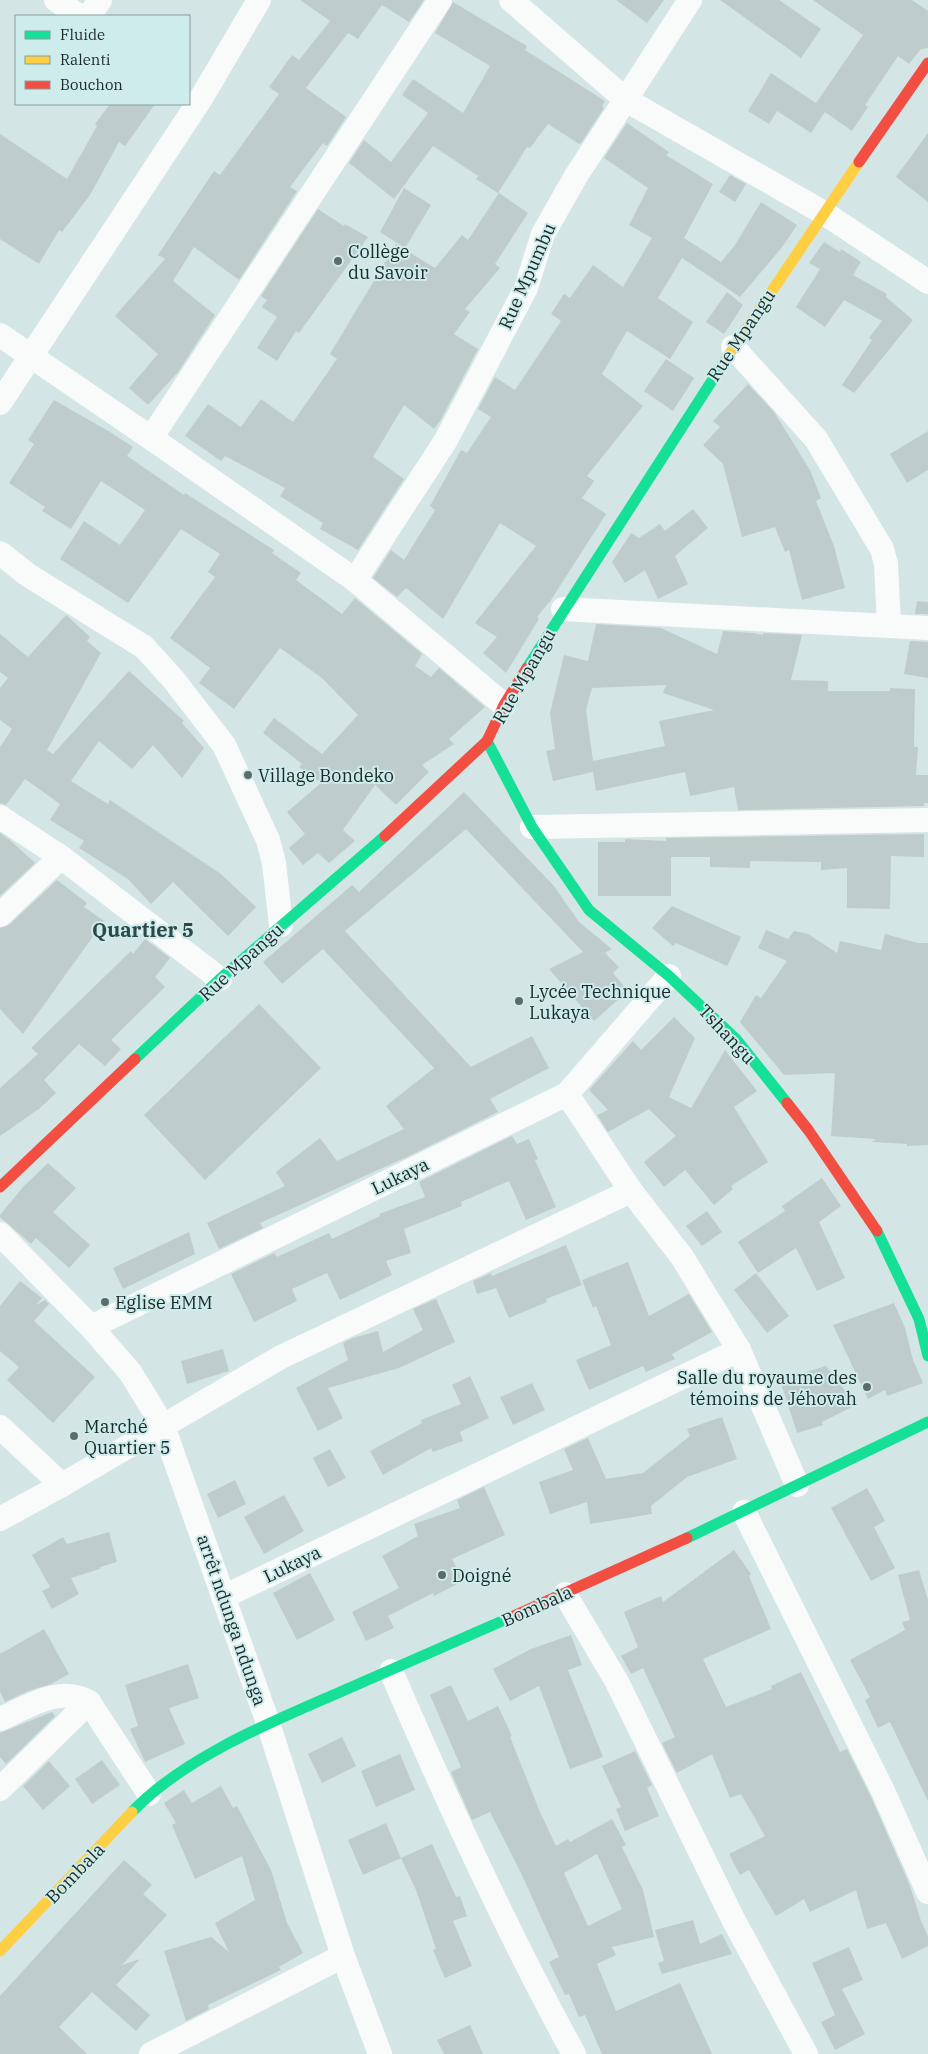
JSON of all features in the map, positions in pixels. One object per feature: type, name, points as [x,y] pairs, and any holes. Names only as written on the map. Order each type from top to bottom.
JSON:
[{"type":"street","points":[[56,0],[77,15]]},
{"type":"street","points":[[90,15],[100,0]]},
{"type":"street","points":[[194,96],[259,0]]},
{"type":"street","points":[[151,438],[440,0]]},
{"type":"street","points":[[511,0],[626,100],[824,213],[928,282]]},
{"type":"street","name":"Rue Mpumbu","points":[[355,580],[446,440],[526,288],[543,234],[576,176],[690,0]]},
{"type":"street","name":"Rue Mpangu","points":[[0,1187],[220,980],[414,810],[487,741],[504,704],[563,609],[733,347],[928,63]]},
{"type":"street","points":[[0,404],[188,105]]},
{"type":"street","points":[[0,335],[32,355],[355,580],[504,704]]},
{"type":"street","points":[[733,347],[816,439],[882,550],[886,564],[889,625]]},
{"type":"street","points":[[0,553],[28,575],[144,647],[224,745],[268,840],[274,864],[281,925]]},
{"type":"street","points":[[563,609],[928,628]]},
{"type":"street","name":"Tshangu","points":[[487,741],[532,827],[589,910],[669,976],[736,1039],[809,1130],[872,1223],[918,1319],[928,1356]]},
{"type":"street","points":[[0,817],[61,857],[220,980]]},
{"type":"street","points":[[532,827],[928,820]]},
{"type":"street","points":[[0,915],[61,857]]},
{"type":"street","name":"Lukaya","points":[[91,1326],[567,1094],[669,976]]},
{"type":"street","points":[[567,1094],[631,1191],[682,1257],[739,1350],[797,1485]]},
{"type":"street","points":[[0,1519],[62,1485],[281,1357],[631,1191]]},
{"type":"street","name":"arrêt ndunga ndunga","points":[[0,1234],[91,1326],[130,1372],[163,1426],[268,1723],[344,1956],[380,2054]]},
{"type":"street","name":"Lukaya","points":[[223,1596],[739,1350]]},
{"type":"street","name":"Bombala","points":[[0,1952],[150,1794],[205,1757],[268,1723],[565,1594],[744,1512],[928,1422]]},
{"type":"street","points":[[0,1427],[62,1485]]},
{"type":"street","points":[[744,1512],[882,1791],[928,1892]]},
{"type":"street","points":[[565,1594],[617,1682],[733,1919],[806,2054]]},
{"type":"street","points":[[391,1671],[438,1779],[550,2010],[574,2054]]},
{"type":"street","points":[[0,1719],[47,1698],[60,1695],[79,1696],[89,1702],[150,1794]]},
{"type":"street","points":[[0,1789],[89,1702]]},
{"type":"street","points":[[151,2054],[344,1956]]},
{"type":"building","points":[[300,0],[424,0],[409,22],[382,5],[358,39],[348,33],[306,88],[346,117],[327,146],[323,143],[290,187],[297,191],[239,280],[194,247],[173,281],[215,315],[178,372],[148,405],[129,388],[158,354],[115,316],[165,259],[158,255],[214,171],[220,175],[279,94],[269,87],[292,55],[299,60],[330,21]]},
{"type":"building","points":[[616,0],[664,0],[647,23]]},
{"type":"building","points":[[720,0],[779,0],[821,29],[801,58]]},
{"type":"building","points":[[813,0],[912,0],[928,11],[928,48],[921,49],[909,64],[898,56],[865,105],[868,107],[852,131],[825,112],[811,133],[777,111],[769,124],[748,111],[771,73],[816,103],[863,35]]},
{"type":"building","points":[[453,2],[527,46],[525,50],[605,101],[602,106],[604,108],[579,144],[548,124],[530,148],[527,147],[498,193],[476,179],[478,176],[433,146],[394,199],[349,163],[364,140],[391,162],[428,113],[402,95],[413,79],[463,113],[490,66],[435,33]]},
{"type":"building","points":[[109,105],[154,105],[125,146],[119,142],[90,195],[62,232],[59,230],[39,264],[0,239],[0,134],[67,179],[97,126],[95,124]]},
{"type":"building","points":[[627,123],[669,152],[666,155],[713,184],[684,238],[721,262],[735,245],[761,202],[797,225],[783,246],[740,297],[682,258],[658,298],[693,322],[670,359],[627,331],[602,374],[643,406],[587,476],[594,481],[582,498],[606,514],[551,600],[537,617],[539,619],[506,673],[483,653],[497,637],[475,623],[536,546],[500,523],[443,619],[406,588],[397,597],[373,578],[391,550],[404,560],[435,510],[430,506],[461,450],[467,453],[491,417],[478,409],[495,377],[515,390],[561,321],[551,314],[564,294],[570,298],[593,265],[623,287],[652,238],[629,225],[648,188],[604,158]]},
{"type":"building","points":[[928,133],[928,202],[896,177]]},
{"type":"building","points":[[730,175],[746,184],[735,202],[719,192]]},
{"type":"building","points":[[404,188],[431,205],[405,248],[380,232]]},
{"type":"building","points":[[499,193],[528,213],[495,264],[500,268],[465,309],[470,312],[454,334],[478,349],[434,429],[404,405],[373,457],[404,479],[358,550],[320,529],[323,523],[280,496],[285,488],[225,456],[221,461],[185,436],[208,404],[241,427],[261,399],[293,422],[337,359],[330,354],[396,244],[435,268],[462,235],[468,240]]},
{"type":"building","points":[[318,209],[344,226],[345,224],[368,237],[299,333],[296,331],[277,361],[257,348],[277,317],[262,307],[267,300],[261,296]]},
{"type":"building","points":[[824,242],[840,252],[841,249],[861,262],[853,275],[887,294],[886,297],[913,320],[854,393],[842,385],[872,340],[869,338],[882,321],[844,300],[825,327],[796,307],[820,269],[809,263]]},
{"type":"building","points":[[727,292],[743,305],[724,334],[706,322]]},
{"type":"building","points":[[666,359],[694,378],[673,411],[644,391]]},
{"type":"building","points":[[748,384],[774,412],[810,470],[821,498],[816,501],[834,546],[845,588],[802,600],[789,550],[785,552],[775,527],[742,537],[723,464],[703,445],[720,427],[713,421]]},
{"type":"building","points":[[54,400],[133,447],[127,456],[184,495],[185,493],[274,550],[272,553],[301,573],[296,580],[342,614],[355,598],[422,654],[415,666],[431,677],[439,668],[485,707],[449,739],[454,744],[422,765],[429,772],[396,805],[375,785],[343,830],[355,841],[329,863],[318,853],[303,865],[289,848],[305,834],[287,812],[321,783],[299,767],[302,764],[263,733],[274,718],[322,754],[358,715],[322,678],[280,648],[234,709],[199,683],[210,668],[170,638],[215,577],[208,572],[220,554],[181,529],[128,603],[60,559],[84,521],[120,545],[145,510],[101,481],[71,529],[42,511],[45,507],[9,483],[34,444],[28,440]]},
{"type":"building","points":[[928,431],[928,470],[907,483],[890,454]]},
{"type":"building","points":[[693,509],[708,528],[675,556],[688,584],[658,599],[645,570],[625,583],[612,562],[631,533],[639,538],[660,524],[665,531]]},
{"type":"building","points":[[917,601],[928,602],[928,614],[915,614]]},
{"type":"building","points":[[66,615],[90,637],[87,641],[101,653],[47,750],[53,754],[129,671],[184,721],[182,723],[204,748],[182,778],[153,745],[132,769],[99,741],[71,781],[108,804],[110,800],[221,874],[256,907],[228,936],[173,882],[151,904],[128,879],[79,848],[84,841],[50,820],[60,804],[25,779],[6,805],[0,803],[0,747],[12,729],[0,720],[0,688],[8,678],[0,672],[0,634],[28,657]]},
{"type":"building","points":[[596,624],[661,628],[717,654],[723,631],[763,635],[763,633],[802,635],[791,680],[828,681],[828,691],[890,691],[890,688],[915,689],[914,747],[918,747],[916,775],[928,775],[928,803],[924,803],[924,806],[738,810],[734,787],[690,796],[685,772],[596,791],[593,772],[553,781],[546,751],[555,749],[550,713],[564,655],[588,661]],"holes":[[[666,685],[663,693],[714,710],[659,721],[665,746],[593,761],[586,710],[592,688]]]},
{"type":"building","points":[[910,641],[928,642],[928,678],[904,674]]},
{"type":"building","points":[[464,792],[554,886],[579,922],[612,949],[605,953],[619,967],[613,973],[628,991],[594,1021],[549,969],[583,952],[466,829],[345,931],[471,1067],[532,1036],[549,1068],[490,1099],[498,1112],[409,1156],[260,1223],[263,1228],[219,1249],[207,1223],[285,1186],[276,1172],[320,1138],[337,1161],[404,1129],[386,1106],[434,1068],[323,949],[282,984],[263,962],[352,885],[359,892]]},
{"type":"building","points":[[0,833],[35,863],[0,896]]},
{"type":"building","points":[[924,834],[924,857],[891,856],[890,909],[847,908],[847,868],[821,870],[821,862],[750,861],[750,868],[710,867],[710,857],[671,857],[671,896],[598,896],[598,842],[625,842],[625,839],[666,841],[666,838]]},
{"type":"building","points":[[57,880],[87,903],[84,907],[104,921],[23,1034],[0,1009],[0,928],[9,925]]},
{"type":"building","points":[[672,906],[741,937],[727,966],[676,943],[673,946],[652,928]]},
{"type":"building","points":[[766,930],[788,939],[794,931],[808,934],[837,953],[840,941],[881,950],[885,934],[918,943],[928,943],[928,1145],[907,1146],[907,1144],[872,1142],[876,1139],[831,1136],[835,1073],[784,1075],[740,1022],[756,995],[761,998],[787,961],[758,948]]},
{"type":"building","points":[[145,939],[170,958],[155,977],[165,987],[111,1040],[121,1049],[105,1066],[79,1044],[44,1080],[56,1093],[40,1108],[0,1136],[0,1088],[38,1054],[31,1048],[131,951],[133,954]]},
{"type":"building","points":[[259,1004],[321,1068],[205,1180],[144,1115]]},
{"type":"building","points":[[674,1017],[695,1038],[669,1097],[691,1108],[725,1050],[757,1091],[734,1107],[768,1162],[731,1186],[733,1189],[714,1205],[685,1170],[664,1187],[644,1162],[676,1136],[649,1109],[608,1132],[597,1115],[608,1110],[589,1090],[633,1041],[641,1050]]},
{"type":"building","points":[[512,1136],[517,1144],[529,1139],[538,1159],[535,1160],[556,1207],[526,1220],[509,1181],[461,1202],[462,1206],[404,1229],[411,1253],[386,1261],[392,1275],[340,1300],[327,1273],[292,1289],[297,1301],[254,1322],[231,1274],[274,1253],[277,1257],[329,1233],[332,1239],[380,1216],[379,1214],[425,1197],[419,1182]]},
{"type":"building","points":[[48,1163],[76,1188],[53,1212],[90,1245],[69,1268],[36,1238],[31,1244],[0,1217],[24,1186]]},
{"type":"building","points":[[822,1178],[841,1206],[819,1222],[845,1278],[817,1291],[796,1248],[758,1273],[738,1242],[785,1211],[782,1206]]},
{"type":"building","points":[[707,1211],[722,1232],[702,1246],[686,1226]]},
{"type":"building","points":[[189,1232],[195,1254],[123,1289],[113,1268]]},
{"type":"building","points":[[566,1245],[582,1285],[546,1299],[547,1302],[509,1318],[496,1288],[477,1294],[473,1281],[491,1273],[492,1276]]},
{"type":"building","points":[[628,1262],[649,1316],[689,1294],[712,1332],[672,1354],[675,1359],[646,1372],[643,1366],[589,1390],[576,1360],[611,1345],[596,1306],[593,1308],[582,1280]]},
{"type":"building","points":[[756,1273],[789,1316],[767,1333],[734,1290]]},
{"type":"building","points":[[20,1281],[42,1298],[36,1305],[45,1300],[49,1304],[34,1321],[95,1377],[53,1423],[7,1380],[19,1367],[0,1351],[0,1306]]},
{"type":"building","points":[[436,1299],[455,1342],[399,1368],[328,1388],[343,1418],[318,1431],[296,1388],[348,1360],[343,1343],[353,1338],[378,1331],[383,1352],[423,1330],[413,1309]]},
{"type":"building","points":[[894,1303],[905,1328],[913,1360],[923,1383],[887,1396],[885,1390],[868,1399],[833,1325]]},
{"type":"building","points":[[223,1349],[229,1371],[187,1384],[181,1361]]},
{"type":"building","points":[[826,1366],[856,1405],[822,1422],[823,1425],[797,1433],[780,1380]]},
{"type":"building","points":[[470,1376],[489,1418],[460,1432],[463,1441],[433,1452],[431,1448],[383,1475],[370,1451],[422,1423],[421,1420],[461,1404],[452,1385]]},
{"type":"building","points":[[532,1383],[545,1410],[513,1425],[500,1397]]},
{"type":"building","points":[[722,1417],[737,1459],[687,1477],[651,1506],[652,1514],[590,1524],[587,1502],[550,1514],[539,1482],[573,1470],[564,1449],[588,1438],[606,1479],[643,1473],[690,1436],[687,1429]]},
{"type":"building","points":[[330,1449],[346,1478],[328,1487],[313,1458]]},
{"type":"building","points":[[235,1480],[246,1504],[218,1518],[207,1494]]},
{"type":"building","points":[[484,1487],[505,1535],[452,1559],[463,1581],[434,1596],[433,1593],[388,1616],[394,1628],[366,1641],[352,1612],[399,1588],[382,1556],[418,1536],[414,1524],[460,1508],[457,1500]]},
{"type":"building","points":[[867,1488],[885,1521],[874,1527],[895,1568],[871,1581],[831,1508]]},
{"type":"building","points":[[284,1495],[304,1531],[264,1554],[244,1517]]},
{"type":"building","points":[[109,1532],[117,1562],[71,1578],[79,1594],[52,1609],[42,1591],[50,1587],[32,1555],[63,1537],[67,1544]]},
{"type":"building","points":[[734,1550],[751,1574],[749,1576],[771,1629],[703,1659],[726,1707],[772,1689],[771,1686],[801,1672],[840,1752],[847,1749],[871,1797],[910,1886],[921,1921],[928,1936],[928,1946],[902,1959],[886,1923],[867,1929],[856,1890],[810,1912],[804,1899],[776,1916],[749,1870],[740,1875],[729,1854],[765,1836],[741,1794],[730,1798],[712,1754],[677,1773],[662,1743],[675,1737],[643,1668],[631,1674],[621,1656],[638,1647],[624,1612],[661,1596],[663,1602]]},
{"type":"building","points":[[919,1570],[928,1600],[928,1801],[890,1722],[878,1728],[865,1700],[870,1697],[850,1660],[905,1630],[902,1622],[910,1620],[898,1575]]},
{"type":"building","points":[[310,1573],[335,1620],[297,1640],[273,1593]]},
{"type":"building","points":[[44,1629],[69,1674],[51,1684],[28,1691],[5,1702],[0,1692],[0,1654]]},
{"type":"building","points":[[571,1635],[582,1665],[568,1670],[603,1757],[570,1769],[539,1686],[510,1701],[493,1669],[531,1649]]},
{"type":"building","points":[[188,1664],[199,1698],[169,1708],[185,1744],[145,1762],[130,1729],[138,1726],[125,1685]]},
{"type":"building","points":[[451,1685],[468,1721],[498,1706],[512,1736],[510,1737],[540,1812],[556,1846],[568,1839],[570,1842],[612,1819],[626,1845],[622,1847],[643,1890],[654,1937],[612,1947],[616,1955],[597,1964],[616,2011],[680,1983],[712,2054],[602,2054],[585,2015],[579,2017],[569,1994],[565,1995],[549,1962],[559,1957],[521,1873],[490,1812],[472,1820],[451,1772],[461,1767],[430,1695]],"holes":[[[597,1854],[622,1909],[588,1926],[564,1873]]]},
{"type":"building","points":[[52,1712],[55,1716],[6,1764],[0,1757],[0,1733]]},
{"type":"building","points":[[342,1737],[356,1766],[322,1783],[308,1754]]},
{"type":"building","points":[[635,1751],[652,1785],[647,1788],[659,1816],[625,1831],[616,1809],[621,1807],[602,1766]]},
{"type":"building","points":[[400,1754],[415,1790],[376,1807],[361,1771]]},
{"type":"building","points":[[102,1760],[120,1785],[92,1804],[75,1779]]},
{"type":"building","points":[[49,1761],[70,1786],[43,1810],[23,1786]]},
{"type":"building","points":[[221,1786],[233,1808],[237,1806],[271,1870],[287,1923],[303,1953],[279,1967],[281,1970],[208,2005],[209,2009],[186,2021],[164,1951],[211,1937],[229,1952],[215,1923],[255,1900],[242,1856],[195,1879],[172,1825],[176,1823],[164,1803],[184,1790],[192,1803]]},
{"type":"building","points":[[386,1823],[401,1858],[363,1875],[348,1840]]},
{"type":"building","points":[[432,1844],[456,1897],[460,1896],[467,1916],[453,1921],[472,1966],[445,1978],[433,1950],[436,1949],[416,1890],[401,1858]]},
{"type":"building","points":[[124,1860],[152,1885],[143,1894],[167,1915],[122,1965],[140,1959],[116,1985],[150,2015],[136,2031],[92,1992],[59,2027],[87,2054],[0,2054],[0,1996]]},
{"type":"building","points":[[693,1920],[700,1944],[722,1934],[732,1954],[662,1974],[658,1963],[664,1961],[655,1930]]},
{"type":"building","points":[[849,1947],[863,1980],[842,1989],[865,2034],[835,2050],[821,2022],[835,2015],[812,1963]]},
{"type":"building","points":[[470,2025],[483,2054],[444,2054],[437,2040]]},
{"type":"traffic: fast","points":[[527,668],[724,362]]},
{"type":"traffic: fast","points":[[487,741],[532,827],[589,910],[669,976],[736,1039],[787,1103]]},
{"type":"traffic: fast","points":[[135,1059],[220,979],[385,836]]},
{"type":"traffic: fast","points":[[877,1231],[919,1319],[928,1356]]},
{"type":"traffic: fast","points":[[687,1538],[928,1422]]},
{"type":"traffic: fast","points":[[132,1812],[176,1775],[229,1743],[285,1716],[509,1618]]},
{"type":"traffic: slow","points":[[724,362],[859,162]]},
{"type":"traffic: slow","points":[[0,1951],[132,1812]]},
{"type":"traffic: jam","points":[[859,162],[928,63]]},
{"type":"traffic: jam","points":[[385,836],[487,741],[504,705],[527,668]]},
{"type":"traffic: jam","points":[[0,1187],[135,1059]]},
{"type":"traffic: jam","points":[[787,1103],[809,1131],[877,1231]]},
{"type":"traffic: jam","points":[[509,1618],[687,1538]]},
{"type":"place","name":"Collège du Savoir","points":[[338,261]]},
{"type":"place","name":"Village Bondeko","points":[[248,775]]},
{"type":"place","name":"Lycée Technique Lukaya","points":[[519,1001]]},
{"type":"place","name":"Eglise EMM","points":[[105,1302]]},
{"type":"place","name":"Salle du royaume des témoins de Jéhovah","points":[[867,1387]]},
{"type":"place","name":"Marché Quartier 5","points":[[74,1436]]},
{"type":"place","name":"Doigné","points":[[442,1575]]},
{"type":"district","name":"Quartier 5","points":[[143,929]]}]
